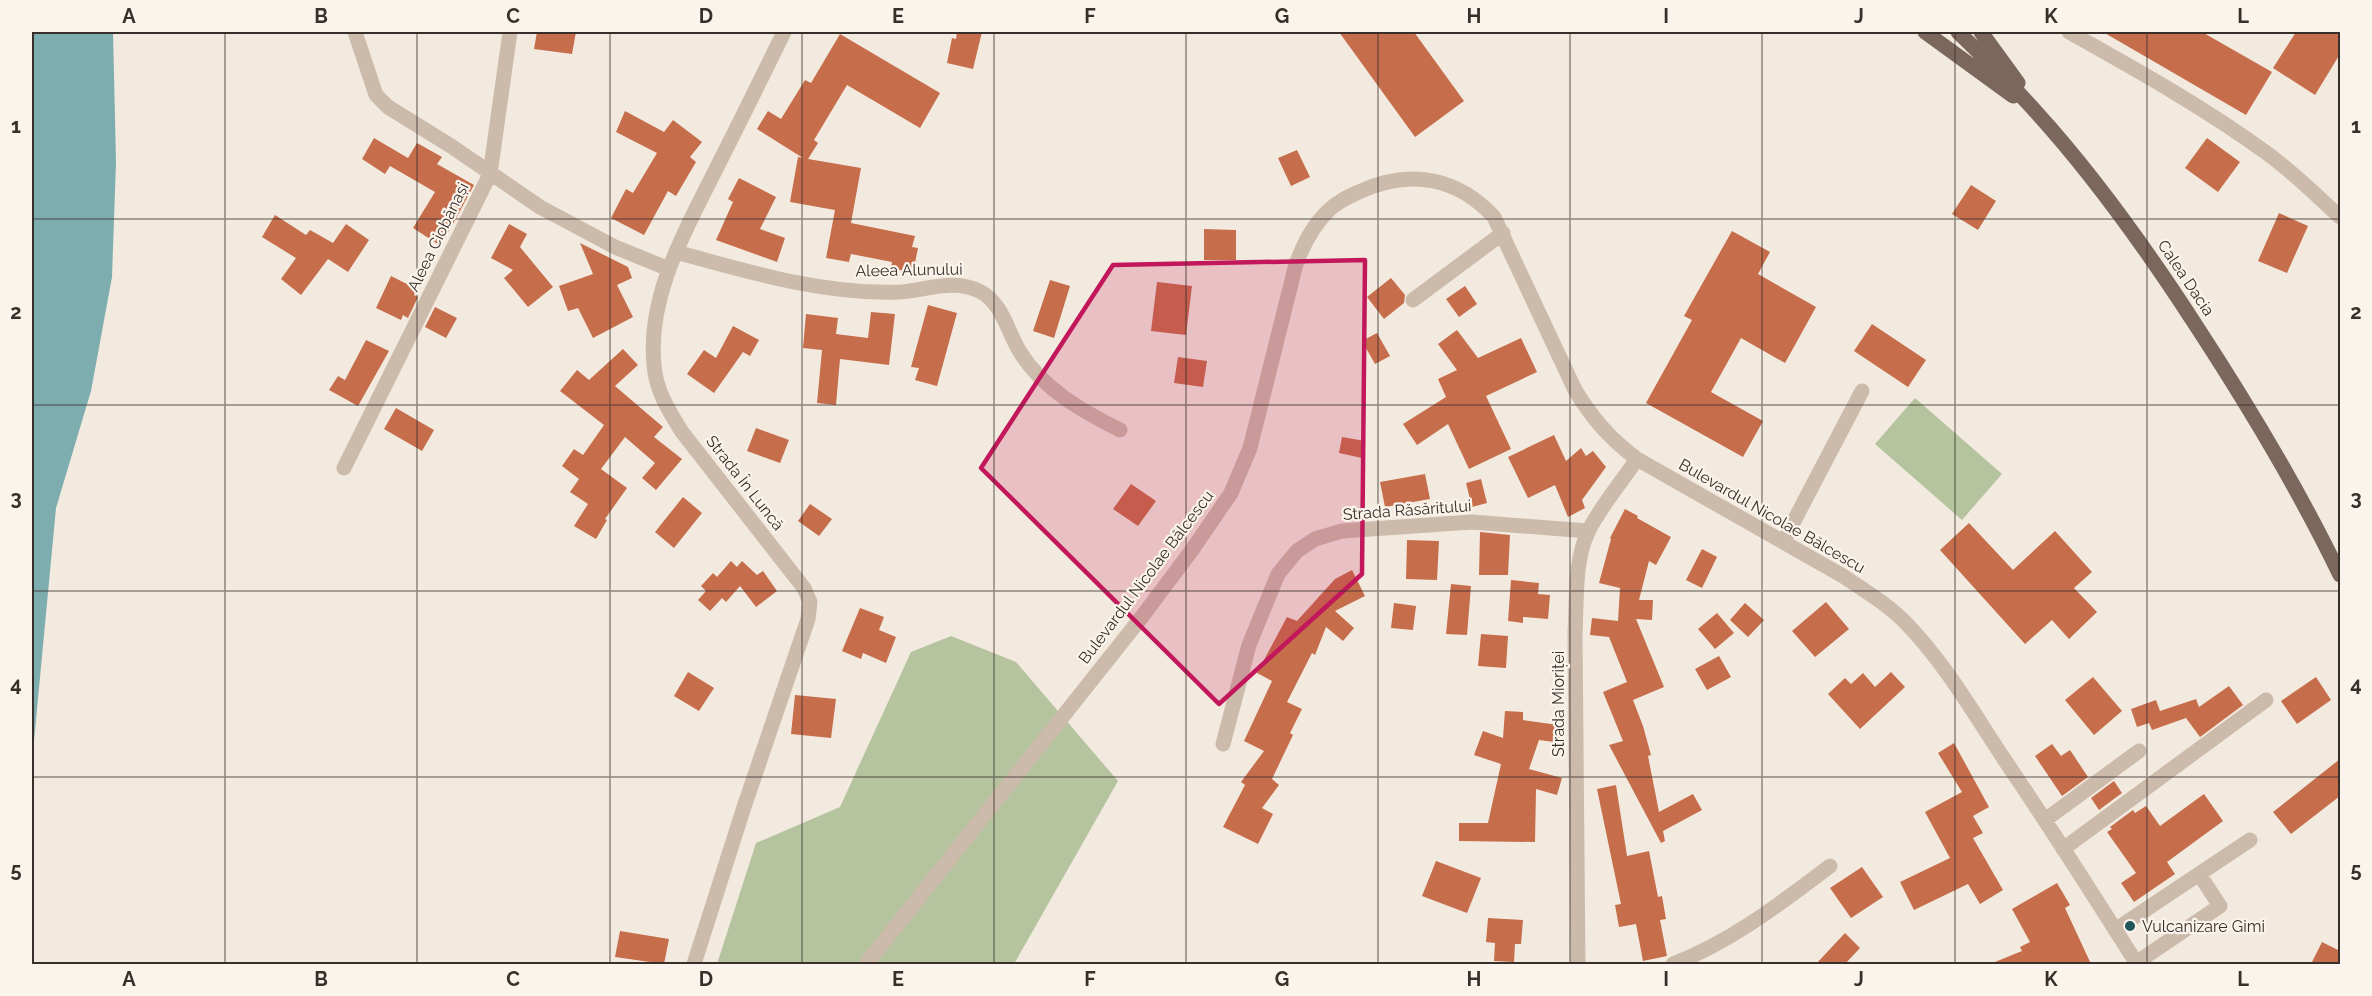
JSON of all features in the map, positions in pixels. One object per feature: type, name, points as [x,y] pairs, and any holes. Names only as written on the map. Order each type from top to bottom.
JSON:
[{"type":"main road","points":[[1925,32],[1983,76],[2038,113]]},
{"type":"main road","name":"Calea Dacia","points":[[1958,32],[2038,113],[2151,256],[2255,419],[2305,507],[2340,575]]},
{"type":"main road","points":[[1981,32],[2004,61],[2038,113]]},
{"type":"street","name":"Aleea Ciobănași","points":[[344,468],[490,174],[451,146],[388,107],[376,95],[355,32]]},
{"type":"street","points":[[510,32],[490,174],[540,207],[615,246],[669,269]]},
{"type":"street","name":"Strada În Luncă","points":[[694,964],[808,619],[810,602],[804,588],[682,432],[660,393],[654,366],[654,337],[659,304],[676,252],[784,32]]},
{"type":"street","points":[[2069,32],[2192,102],[2231,127],[2271,156],[2340,217]]},
{"type":"street","name":"Bulevardul Nicolae Bălcescu","points":[[866,964],[1141,618],[1231,493],[1250,448],[1296,264],[1307,237],[1320,219],[1345,198],[1388,181],[1430,180],[1449,184],[1481,203],[1494,217],[1575,390],[1590,414],[1619,446],[1637,459],[1874,596],[1903,621],[1928,648],[2045,820],[2136,964]]},
{"type":"street","points":[[1413,300],[1503,233]]},
{"type":"street","name":"Aleea Alunului","points":[[676,252],[763,275],[829,287],[901,292],[966,286],[983,293],[995,304],[1020,352],[1041,379],[1093,417],[1120,430]]},
{"type":"street","points":[[1783,542],[1862,391]]},
{"type":"street","name":"Strada Mioriței","points":[[1578,964],[1575,633],[1578,580],[1582,549],[1588,531],[1637,459]]},
{"type":"street","name":"Strada Răsăritului","points":[[1223,744],[1249,645],[1278,574],[1297,551],[1315,539],[1342,531],[1472,522],[1588,531]]},
{"type":"street","points":[[2063,849],[2266,700]]},
{"type":"street","points":[[2045,820],[2139,751]]},
{"type":"street","points":[[2115,930],[2250,840]]},
{"type":"street","points":[[1673,964],[1699,955],[1734,934],[1780,904],[1830,866]]},
{"type":"street","points":[[2136,964],[2220,906],[2199,874]]},
{"type":"highlighted area","points":[[1365,260],[1362,574],[1219,704],[981,468],[1113,265]]},
{"type":"green space","points":[[1915,398],[2002,474],[1962,520],[1875,444]]},
{"type":"green space","points":[[951,636],[1016,662],[1118,781],[1014,964],[717,964],[756,843],[840,807],[911,652]]},
{"type":"water","points":[[32,32],[113,32],[116,162],[112,277],[91,391],[56,508],[32,762]]},
{"type":"building","points":[[537,32],[576,32],[572,54],[534,49]]},
{"type":"building","points":[[957,32],[982,32],[973,69],[947,63],[952,38],[956,39]]},
{"type":"building","points":[[1339,32],[1414,32],[1464,101],[1415,137]]},
{"type":"building","points":[[2103,32],[2202,32],[2272,72],[2246,115]]},
{"type":"building","points":[[2296,32],[2340,32],[2340,54],[2315,95],[2273,68]]},
{"type":"building","points":[[840,34],[940,93],[920,128],[847,85],[814,140],[818,143],[808,159],[861,168],[851,223],[915,236],[912,247],[918,248],[913,273],[891,268],[892,262],[851,254],[849,262],[826,258],[835,210],[790,202],[798,157],[803,158],[757,129],[768,111],[781,119],[805,80],[811,83]]},
{"type":"building","points":[[625,111],[664,132],[673,120],[702,142],[690,157],[696,162],[676,196],[668,191],[644,235],[611,218],[626,189],[633,193],[657,153],[616,132]]},
{"type":"building","points":[[374,138],[408,158],[417,143],[442,157],[437,164],[474,185],[441,246],[413,228],[435,192],[390,166],[385,174],[362,159]]},
{"type":"building","points":[[2207,138],[2240,162],[2218,192],[2185,168]]},
{"type":"building","points":[[1297,150],[1310,177],[1291,186],[1278,158]]},
{"type":"building","points":[[739,178],[776,197],[760,229],[785,238],[777,262],[716,240],[733,202],[728,199]]},
{"type":"building","points":[[1971,185],[1996,201],[1978,230],[1952,214]]},
{"type":"building","points":[[2279,213],[2308,226],[2287,273],[2258,261]]},
{"type":"building","points":[[275,215],[306,235],[310,230],[333,243],[346,224],[369,240],[348,272],[328,259],[301,295],[281,279],[296,258],[262,237]]},
{"type":"building","points":[[509,224],[527,234],[520,247],[553,287],[528,307],[504,278],[513,270],[491,258]]},
{"type":"building","points":[[1204,229],[1236,230],[1236,260],[1204,260]]},
{"type":"building","points":[[1732,231],[1770,252],[1758,274],[1816,307],[1785,363],[1741,338],[1711,392],[1763,421],[1743,457],[1646,403],[1692,320],[1684,316]]},
{"type":"building","points":[[580,243],[628,267],[632,278],[617,285],[633,317],[593,338],[578,308],[568,311],[559,286],[593,274]]},
{"type":"building","points":[[391,276],[417,289],[414,295],[418,297],[408,318],[403,315],[401,320],[376,308]]},
{"type":"building","points":[[1391,278],[1405,295],[1404,303],[1384,319],[1367,297]]},
{"type":"building","points":[[1050,280],[1070,286],[1054,338],[1033,331]]},
{"type":"building","points":[[1157,282],[1192,286],[1186,335],[1151,331]]},
{"type":"building","points":[[1465,286],[1477,304],[1459,317],[1446,299]]},
{"type":"building","points":[[928,305],[957,313],[937,386],[915,380],[919,368],[911,367]]},
{"type":"building","points":[[435,307],[457,318],[446,338],[425,327]]},
{"type":"building","points":[[871,312],[895,314],[889,365],[840,359],[836,405],[817,403],[822,350],[803,348],[806,314],[838,318],[836,334],[868,338]]},
{"type":"building","points":[[1872,324],[1926,360],[1908,387],[1854,351]]},
{"type":"building","points":[[733,326],[759,340],[750,356],[743,352],[714,393],[687,374],[704,350],[716,358]]},
{"type":"building","points":[[1457,330],[1478,358],[1521,338],[1537,372],[1486,396],[1511,449],[1469,469],[1448,424],[1417,445],[1403,424],[1446,397],[1438,379],[1457,370],[1438,344]]},
{"type":"building","points":[[1377,333],[1390,356],[1375,364],[1362,341]]},
{"type":"building","points":[[366,340],[389,351],[358,406],[329,390],[338,376],[345,380]]},
{"type":"building","points":[[623,349],[638,365],[615,386],[663,427],[654,437],[682,459],[656,490],[642,478],[655,463],[625,437],[601,469],[627,488],[605,519],[607,520],[596,539],[574,526],[588,504],[570,492],[579,479],[562,466],[574,449],[583,455],[604,425],[560,391],[577,370],[589,380]]},
{"type":"building","points":[[1178,357],[1207,361],[1203,387],[1174,383]]},
{"type":"building","points":[[396,408],[434,430],[422,451],[384,429]]},
{"type":"building","points":[[756,428],[789,440],[780,463],[747,451]]},
{"type":"building","points":[[1554,435],[1566,461],[1581,448],[1586,456],[1593,451],[1606,467],[1582,500],[1585,508],[1568,517],[1555,485],[1528,498],[1508,457]]},
{"type":"building","points":[[1342,437],[1365,441],[1362,458],[1339,453]]},
{"type":"building","points":[[1425,474],[1430,499],[1385,507],[1380,482]]},
{"type":"building","points":[[1481,479],[1487,503],[1472,507],[1466,483]]},
{"type":"building","points":[[1131,484],[1156,501],[1138,526],[1113,509]]},
{"type":"building","points":[[683,497],[702,513],[674,548],[655,532]]},
{"type":"building","points":[[810,504],[832,519],[819,536],[798,521]]},
{"type":"building","points":[[1625,509],[1671,537],[1656,565],[1649,561],[1639,600],[1653,600],[1652,620],[1636,619],[1664,687],[1633,700],[1651,755],[1648,756],[1659,812],[1693,794],[1702,810],[1663,831],[1665,841],[1661,843],[1609,745],[1623,741],[1603,692],[1627,682],[1609,637],[1590,635],[1592,618],[1618,621],[1620,588],[1599,583],[1610,538]]},
{"type":"building","points":[[1969,523],[2013,570],[2055,531],[2092,572],[2074,588],[2097,612],[2069,639],[2052,620],[2025,644],[1940,550]]},
{"type":"building","points":[[1480,532],[1510,535],[1508,575],[1479,575]]},
{"type":"building","points":[[1407,540],[1439,541],[1437,580],[1406,579]]},
{"type":"building","points":[[1702,549],[1717,557],[1702,588],[1686,580]]},
{"type":"building","points":[[731,561],[737,567],[742,561],[757,575],[763,571],[777,591],[756,607],[740,586],[726,602],[722,598],[710,611],[698,600],[706,591],[701,586],[713,573],[717,577]]},
{"type":"building","points":[[1352,570],[1365,596],[1335,611],[1354,628],[1343,641],[1326,627],[1315,655],[1312,653],[1287,702],[1302,709],[1290,733],[1293,735],[1272,779],[1279,785],[1262,808],[1273,814],[1258,844],[1223,827],[1245,785],[1241,782],[1264,751],[1244,741],[1272,681],[1257,673],[1287,617],[1297,621],[1335,579]]},
{"type":"building","points":[[1511,580],[1539,583],[1538,594],[1550,595],[1548,619],[1523,617],[1523,623],[1508,621]]},
{"type":"building","points":[[1451,584],[1471,586],[1467,635],[1446,634]]},
{"type":"building","points":[[1826,602],[1849,629],[1815,657],[1792,631]]},
{"type":"building","points":[[1394,603],[1416,606],[1413,630],[1391,628]]},
{"type":"building","points":[[1745,603],[1764,620],[1748,637],[1730,620]]},
{"type":"building","points":[[860,608],[884,617],[879,630],[896,637],[886,663],[863,653],[861,659],[842,651]]},
{"type":"building","points":[[1717,613],[1734,633],[1715,649],[1698,629]]},
{"type":"building","points":[[1481,634],[1508,636],[1506,668],[1478,666]]},
{"type":"building","points":[[1719,656],[1731,677],[1707,690],[1695,669]]},
{"type":"building","points":[[688,672],[714,688],[699,711],[674,696]]},
{"type":"building","points":[[1891,672],[1905,687],[1860,729],[1828,694],[1845,678],[1851,684],[1863,673],[1875,687]]},
{"type":"building","points":[[2093,677],[2122,711],[2094,735],[2065,700]]},
{"type":"building","points":[[2316,677],[2331,700],[2297,724],[2281,701]]},
{"type":"building","points":[[2229,686],[2243,705],[2200,737],[2186,718],[2152,730],[2149,723],[2137,727],[2131,709],[2156,700],[2160,711],[2196,699],[2199,707]]},
{"type":"building","points":[[795,695],[836,699],[831,738],[791,734]]},
{"type":"building","points":[[1505,711],[1523,712],[1523,720],[1565,726],[1562,743],[1539,740],[1529,769],[1562,778],[1557,795],[1536,789],[1535,842],[1459,841],[1459,823],[1488,823],[1501,764],[1474,755],[1483,731],[1503,738]]},
{"type":"building","points":[[1954,743],[1989,807],[1973,816],[1983,833],[1973,838],[2003,890],[1980,904],[1968,884],[1914,910],[1900,882],[1950,858],[1925,812],[1962,792],[1938,753]]},
{"type":"building","points":[[2052,744],[2061,756],[2070,750],[2088,777],[2062,796],[2035,756]]},
{"type":"building","points":[[2340,759],[2340,796],[2291,834],[2273,812]]},
{"type":"building","points":[[2114,781],[2122,793],[2099,810],[2091,798]]},
{"type":"building","points":[[1616,785],[1627,856],[1649,851],[1658,897],[1662,896],[1666,919],[1660,920],[1667,956],[1643,961],[1636,924],[1619,927],[1615,905],[1621,904],[1597,789]]},
{"type":"building","points":[[2204,794],[2223,821],[2167,862],[2175,874],[2134,902],[2121,883],[2136,873],[2107,832],[2112,829],[2110,827],[2133,810],[2135,813],[2146,806],[2160,826]]},
{"type":"building","points":[[1436,861],[1481,878],[1467,913],[1422,896]]},
{"type":"building","points":[[1862,867],[1883,897],[1851,918],[1830,888]]},
{"type":"building","points":[[2057,883],[2070,905],[2065,908],[2091,964],[1990,964],[2022,951],[2020,947],[2030,942],[2012,909]]},
{"type":"building","points":[[1488,918],[1523,920],[1521,944],[1515,944],[1514,962],[1494,961],[1495,943],[1486,942]]},
{"type":"building","points":[[620,931],[669,939],[664,964],[615,957]]},
{"type":"building","points":[[1845,933],[1860,948],[1845,964],[1816,964]]},
{"type":"building","points":[[2322,942],[2340,951],[2340,964],[2311,964]]},
{"type":"place","name":"Vulcanizare Gimi","points":[[2130,926]]}]
